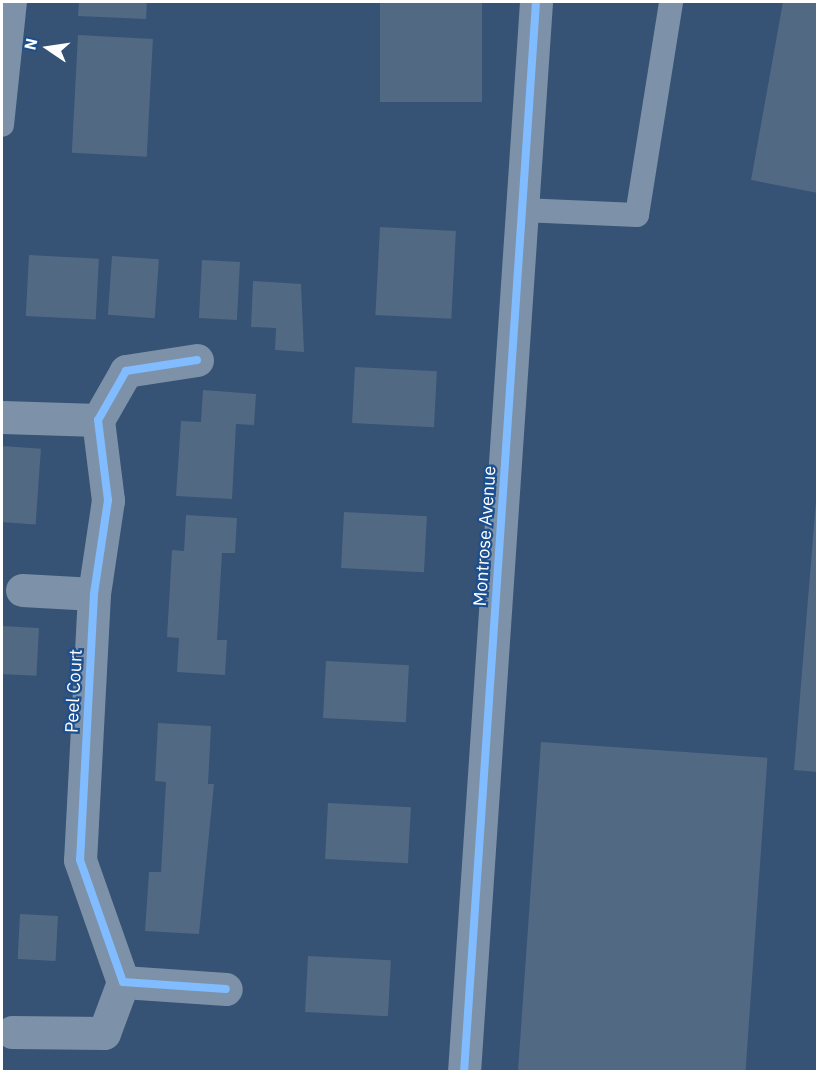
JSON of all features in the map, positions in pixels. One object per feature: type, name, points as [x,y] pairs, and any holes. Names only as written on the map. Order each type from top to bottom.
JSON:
[{"type":"street","name":"Montrose Avenue","points":[[464,1071],[536,2]]},
{"type":"street","points":[[2,417],[98,420],[126,371],[196,360]]},
{"type":"street","name":"Peel Court","points":[[98,420],[108,500],[94,594],[80,860],[123,982]]},
{"type":"street","points":[[22,590],[94,594]]},
{"type":"street","points":[[12,1032],[104,1033],[123,982],[226,989]]},
{"type":"lane","points":[[2,125],[15,2]]},
{"type":"lane","points":[[522,210],[637,215],[671,2]]},
{"type":"building","points":[[79,2],[147,2],[146,19],[78,16]]},
{"type":"building","points":[[380,2],[482,2],[482,102],[380,102]]},
{"type":"building","points":[[783,2],[818,2],[818,193],[751,180]]},
{"type":"building","points":[[78,35],[153,39],[147,157],[72,153]]},
{"type":"building","points":[[380,227],[456,231],[451,319],[375,315]]},
{"type":"building","points":[[29,255],[99,259],[96,320],[26,316]]},
{"type":"building","points":[[112,256],[159,259],[155,318],[108,315]]},
{"type":"building","points":[[202,260],[240,262],[237,320],[199,318]]},
{"type":"building","points":[[253,281],[301,284],[304,352],[275,350],[276,328],[251,327]]},
{"type":"building","points":[[355,367],[437,371],[434,427],[352,423]]},
{"type":"building","points":[[203,390],[256,394],[254,425],[236,424],[232,499],[176,496],[181,421],[201,422]]},
{"type":"building","points":[[2,446],[41,449],[36,525],[2,522]]},
{"type":"building","points":[[818,477],[818,772],[794,770]]},
{"type":"building","points":[[344,512],[427,516],[424,572],[341,568]]},
{"type":"building","points":[[186,515],[237,518],[235,553],[222,553],[217,640],[227,640],[225,675],[177,672],[179,638],[167,637],[172,550],[184,551]]},
{"type":"building","points":[[2,626],[39,628],[36,676],[2,674]]},
{"type":"building","points":[[326,661],[409,665],[406,722],[323,718]]},
{"type":"building","points":[[158,723],[211,726],[208,784],[214,784],[199,934],[145,931],[149,872],[161,872],[166,782],[155,781]]},
{"type":"building","points":[[541,742],[767,758],[745,1072],[518,1071]]},
{"type":"building","points":[[328,803],[411,807],[408,863],[325,859]]},
{"type":"building","points":[[20,914],[58,916],[56,961],[18,959]]},
{"type":"building","points":[[308,956],[391,960],[388,1016],[305,1012]]},
{"type":"cycle path","points":[[464,1072],[536,2]]},
{"type":"cycle path","points":[[197,360],[126,371],[98,420],[108,500],[94,594],[80,860],[123,982],[226,989]]}]
